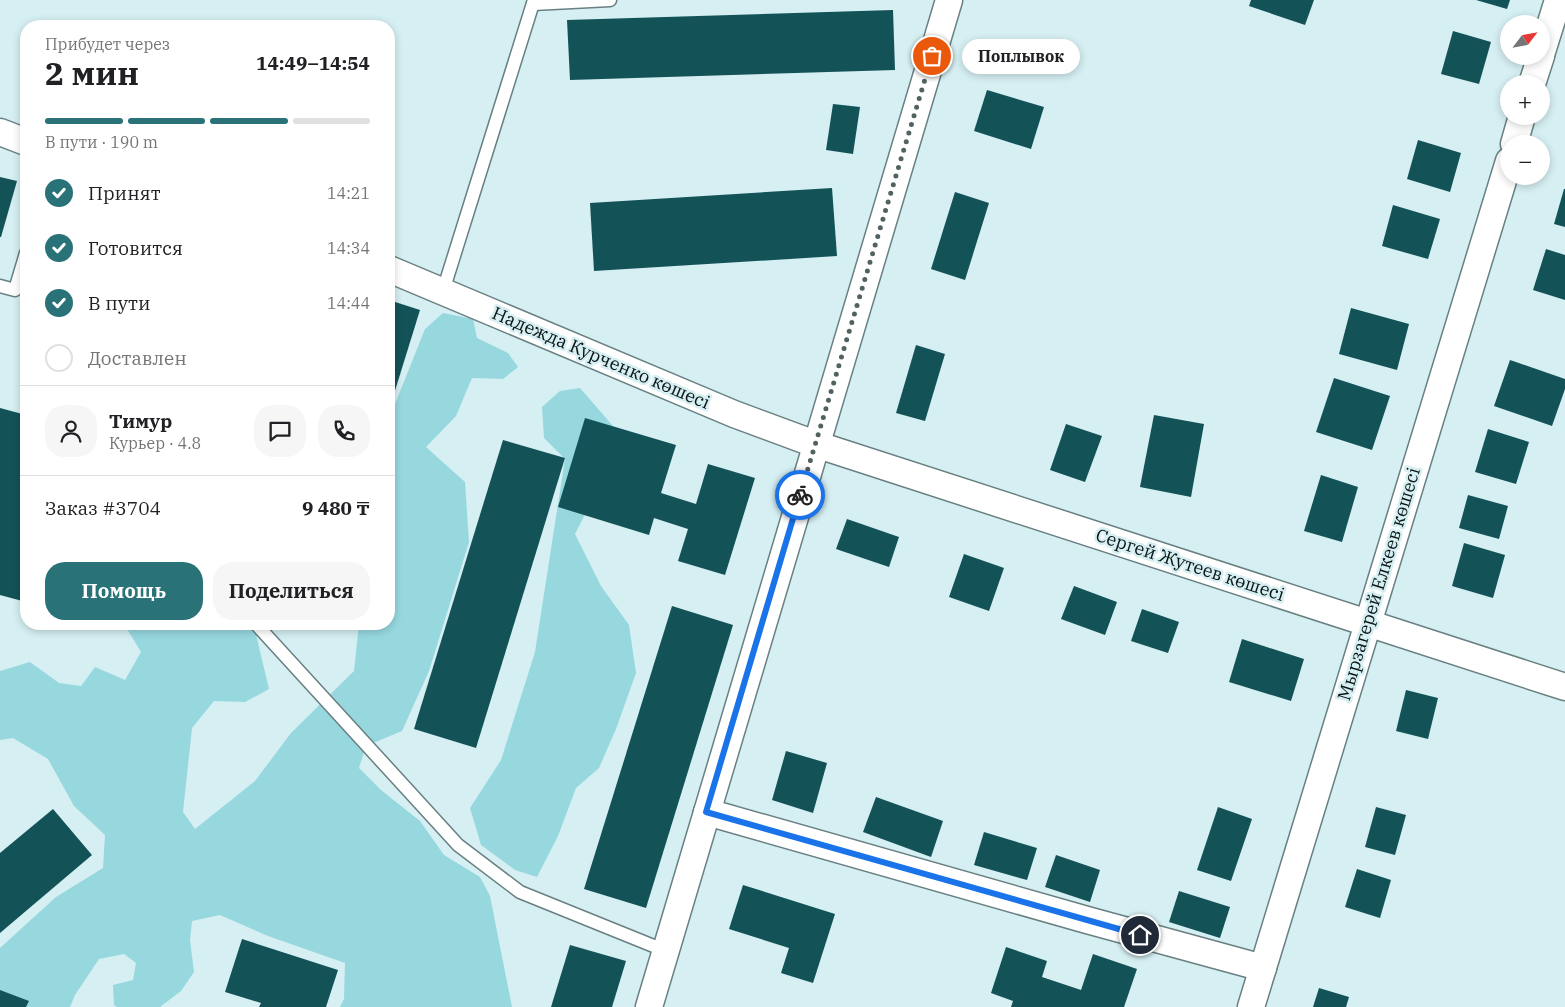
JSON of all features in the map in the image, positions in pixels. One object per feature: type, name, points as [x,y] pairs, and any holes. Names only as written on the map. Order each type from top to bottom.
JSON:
[{"type":"street","points":[[649,1007],[815,444],[949,0]]},
{"type":"street","points":[[1550,26],[1558,0]]},
{"type":"street","points":[[0,132],[20,140]]},
{"type":"street","name":"Мырзагерей Елкеев көшесі","points":[[1251,1007],[1502,185]]},
{"type":"street","name":"Надежда Курченко көшесі","points":[[395,271],[734,414],[815,444]]},
{"type":"street","name":"Сергей Жутеев көшесі","points":[[815,444],[1565,687]]},
{"type":"street","points":[[706,812],[1078,918],[1263,968]]},
{"type":"lane","points":[[443,291],[534,2],[610,0]]},
{"type":"lane","points":[[0,286],[14,290],[20,272]]},
{"type":"lane","points":[[261,630],[458,845],[520,892],[666,951]]},
{"type":"shaded area","points":[[443,313],[473,319],[477,338],[508,353],[518,367],[503,379],[472,378],[456,416],[426,447],[465,482],[469,542],[429,671],[402,731],[366,746],[359,768],[381,790],[420,821],[444,855],[480,877],[490,896],[512,1007],[340,1007],[344,999],[345,963],[268,936],[220,915],[192,921],[190,940],[194,972],[181,991],[160,1007],[117,1007],[114,1005],[113,985],[133,980],[136,963],[124,954],[99,959],[75,995],[70,1007],[0,1007],[0,948],[56,897],[103,868],[105,835],[74,806],[48,759],[13,738],[0,740],[0,671],[30,662],[59,683],[81,686],[95,667],[125,680],[141,652],[128,630],[255,630],[269,689],[245,702],[214,701],[192,728],[183,812],[195,829],[255,781],[291,733],[354,671],[358,630],[395,630],[395,404],[425,329]]},
{"type":"shaded area","points":[[580,388],[613,426],[614,458],[575,534],[601,586],[629,625],[636,673],[616,729],[599,768],[576,788],[558,836],[537,877],[515,870],[481,845],[470,808],[501,760],[535,652],[565,459],[544,438],[542,407],[560,391]]},
{"type":"building","points":[[1251,0],[1314,0],[1305,25],[1249,6]]},
{"type":"building","points":[[1476,0],[1510,0],[1507,9]]},
{"type":"building","points":[[893,10],[895,70],[570,80],[567,20]]},
{"type":"building","points":[[1453,31],[1491,42],[1479,84],[1441,74]]},
{"type":"building","points":[[987,90],[1044,107],[1031,149],[974,131]]},
{"type":"building","points":[[833,104],[860,107],[853,154],[826,150]]},
{"type":"building","points":[[1418,140],[1461,153],[1450,192],[1407,179]]},
{"type":"building","points":[[0,177],[17,181],[1,237],[0,237]]},
{"type":"building","points":[[832,188],[837,256],[594,271],[590,203]]},
{"type":"building","points":[[1565,189],[1565,227],[1554,224]]},
{"type":"building","points":[[955,192],[989,203],[965,280],[931,269]]},
{"type":"building","points":[[1393,205],[1440,219],[1428,259],[1382,246]]},
{"type":"building","points":[[1546,249],[1565,255],[1565,300],[1533,290]]},
{"type":"building","points":[[395,302],[420,310],[395,391]]},
{"type":"building","points":[[1351,308],[1409,324],[1397,370],[1339,354]]},
{"type":"building","points":[[916,345],[945,354],[925,421],[896,413]]},
{"type":"building","points":[[1510,360],[1565,379],[1565,389],[1552,426],[1494,406]]},
{"type":"building","points":[[1334,378],[1390,396],[1372,450],[1316,432]]},
{"type":"building","points":[[0,408],[20,413],[20,600],[0,595]]},
{"type":"building","points":[[1154,415],[1204,424],[1191,497],[1140,487]]},
{"type":"building","points":[[585,418],[676,445],[661,493],[696,504],[708,464],[755,478],[725,575],[678,561],[688,529],[654,518],[649,535],[558,507]]},
{"type":"building","points":[[1066,424],[1102,436],[1085,482],[1050,470]]},
{"type":"building","points":[[1488,429],[1529,442],[1516,484],[1475,472]]},
{"type":"building","points":[[503,440],[565,458],[476,748],[414,729]]},
{"type":"building","points":[[1321,475],[1358,487],[1342,542],[1304,531]]},
{"type":"building","points":[[1468,495],[1508,506],[1499,539],[1459,528]]},
{"type":"building","points":[[847,519],[899,537],[889,567],[836,549]]},
{"type":"building","points":[[1464,543],[1505,555],[1493,598],[1452,586]]},
{"type":"building","points":[[964,554],[1004,568],[989,611],[949,597]]},
{"type":"building","points":[[1074,586],[1117,602],[1105,635],[1061,619]]},
{"type":"building","points":[[672,606],[733,625],[646,908],[584,889]]},
{"type":"building","points":[[1142,609],[1179,622],[1168,653],[1131,641]]},
{"type":"building","points":[[1242,639],[1304,659],[1291,701],[1229,682]]},
{"type":"building","points":[[1406,690],[1438,698],[1428,739],[1396,731]]},
{"type":"building","points":[[786,751],[827,763],[813,813],[772,800]]},
{"type":"building","points":[[876,797],[943,821],[931,857],[863,832]]},
{"type":"building","points":[[1218,807],[1252,819],[1231,881],[1197,870]]},
{"type":"building","points":[[1376,807],[1406,815],[1395,855],[1365,847]]},
{"type":"building","points":[[53,809],[92,855],[0,933],[0,853]]},
{"type":"building","points":[[984,832],[1037,848],[1027,880],[974,865]]},
{"type":"building","points":[[1056,855],[1100,870],[1090,902],[1045,887]]},
{"type":"building","points":[[1357,869],[1391,880],[1380,918],[1345,907]]},
{"type":"building","points":[[743,885],[835,914],[813,983],[781,973],[789,948],[729,929]]},
{"type":"building","points":[[1179,891],[1230,907],[1220,938],[1169,922]]},
{"type":"building","points":[[242,939],[338,970],[326,1007],[259,1007],[261,1003],[225,992]]},
{"type":"building","points":[[570,945],[626,961],[612,1007],[551,1007]]},
{"type":"building","points":[[1006,947],[1047,961],[1042,977],[1081,990],[1093,954],[1137,969],[1124,1007],[1011,1007],[1013,1001],[991,993]]},
{"type":"building","points":[[1319,988],[1349,997],[1346,1007],[1313,1007]]},
{"type":"building","points":[[0,990],[29,1001],[26,1007],[0,1007]]},
{"type":"way so far","points":[[800,495],[932,56]]},
{"type":"place","name":"Поплывок","points":[[932,56]]},
{"type":"route","points":[[800,495],[706,812],[1140,935]]}]
